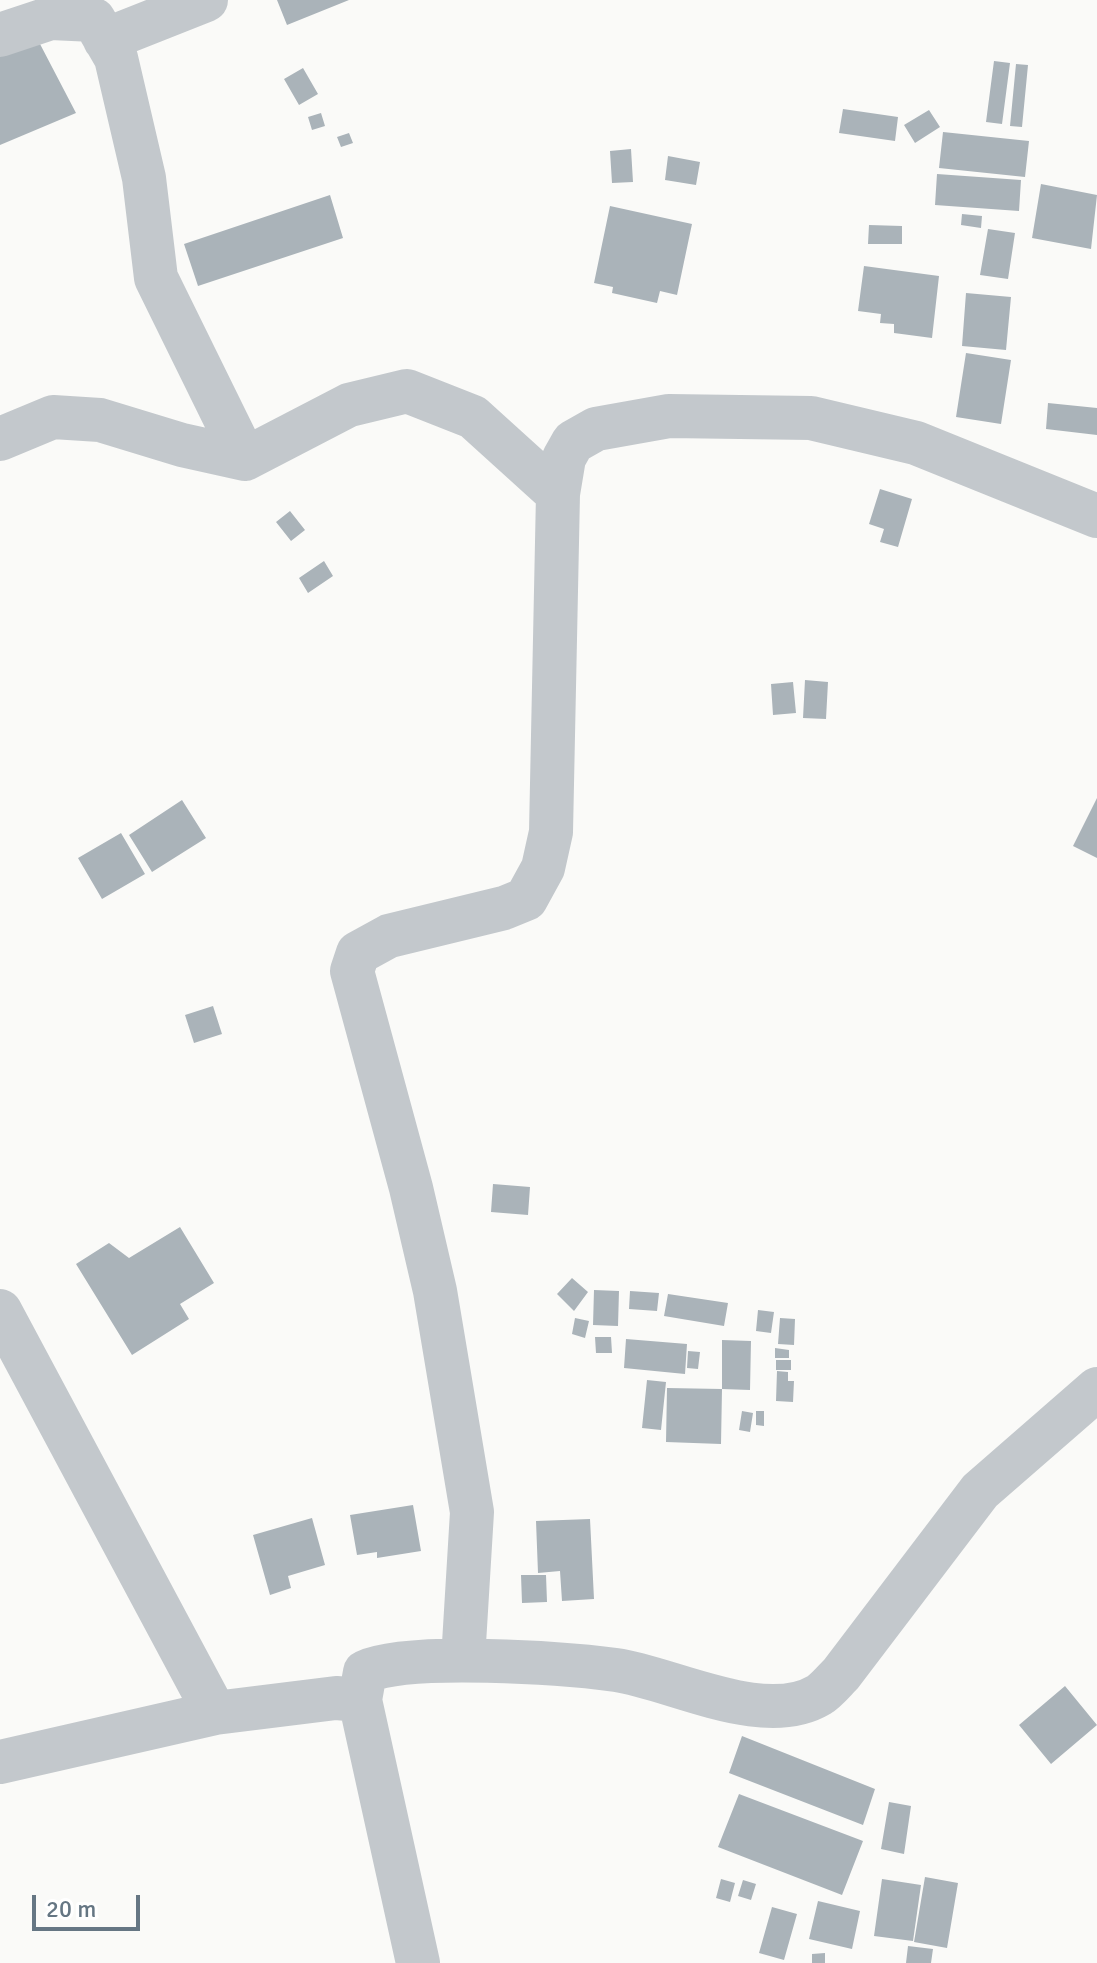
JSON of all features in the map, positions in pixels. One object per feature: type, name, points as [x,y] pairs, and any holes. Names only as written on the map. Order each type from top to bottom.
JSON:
[{"type":"street","points":[[105,40],[206,0]]},
{"type":"street","points":[[0,35],[51,18],[94,20],[116,58],[144,178],[156,278],[245,459]]},
{"type":"street","points":[[0,439],[53,417],[100,420],[182,445],[245,459],[349,405],[407,391],[473,417],[558,494]]},
{"type":"street","points":[[463,1660],[472,1512],[431,1277],[352,971],[358,953],[389,936],[504,908],[526,899],[540,877],[551,832],[558,494],[564,458],[573,442],[596,429],[669,416],[811,418],[916,443],[1097,516]]},
{"type":"street","points":[[0,1311],[215,1713]]},
{"type":"street","points":[[418,1963],[360,1700],[365,1672],[374,1668],[463,1660],[615,1670],[737,1703],[790,1703],[817,1696],[841,1674],[980,1491],[1097,1389]]},
{"type":"street","points":[[0,1762],[215,1713],[336,1698],[360,1700]]},
{"type":"building","points":[[277,0],[349,0],[287,25]]},
{"type":"building","points":[[40,44],[76,113],[0,145],[0,56]]},
{"type":"building","points":[[994,61],[1010,63],[1002,124],[986,122]]},
{"type":"building","points":[[1016,64],[1028,65],[1022,127],[1010,126]]},
{"type":"building","points":[[303,68],[318,94],[299,105],[284,79]]},
{"type":"building","points":[[843,109],[898,117],[895,141],[839,133]]},
{"type":"building","points":[[929,110],[940,127],[915,143],[904,125]]},
{"type":"building","points":[[321,113],[325,126],[312,130],[308,117]]},
{"type":"building","points":[[943,132],[1029,141],[1025,177],[939,168]]},
{"type":"building","points":[[349,133],[353,143],[341,147],[337,137]]},
{"type":"building","points":[[631,149],[633,182],[612,183],[610,151]]},
{"type":"building","points":[[668,156],[700,162],[696,185],[665,180]]},
{"type":"building","points":[[937,174],[1021,180],[1019,211],[935,205]]},
{"type":"building","points":[[1041,184],[1097,195],[1091,249],[1032,238]]},
{"type":"building","points":[[330,195],[343,238],[198,286],[184,244]]},
{"type":"building","points":[[610,206],[692,224],[677,295],[660,291],[657,303],[612,293],[613,287],[594,283]]},
{"type":"building","points":[[962,214],[982,216],[981,228],[961,225]]},
{"type":"building","points":[[869,225],[902,226],[902,244],[868,244]]},
{"type":"building","points":[[988,229],[1015,233],[1008,279],[980,275]]},
{"type":"building","points":[[864,266],[939,276],[932,338],[894,333],[894,324],[880,323],[881,314],[858,311]]},
{"type":"building","points":[[966,293],[1011,297],[1006,350],[962,346]]},
{"type":"building","points":[[966,353],[1011,360],[1001,424],[956,417]]},
{"type":"building","points":[[1048,403],[1097,408],[1097,435],[1046,429]]},
{"type":"building","points":[[880,489],[912,499],[898,547],[880,542],[884,529],[869,524]]},
{"type":"building","points":[[290,511],[305,530],[291,541],[276,522]]},
{"type":"building","points":[[324,561],[333,576],[308,593],[299,578]]},
{"type":"building","points":[[805,680],[828,682],[826,719],[803,718]]},
{"type":"building","points":[[793,682],[796,713],[773,715],[771,684]]},
{"type":"building","points":[[1097,798],[1097,858],[1073,846]]},
{"type":"building","points":[[182,800],[206,838],[152,872],[129,835]]},
{"type":"building","points":[[121,833],[145,874],[102,899],[78,858]]},
{"type":"building","points":[[213,1006],[222,1034],[194,1043],[185,1015]]},
{"type":"building","points":[[493,1184],[530,1187],[528,1215],[491,1212]]},
{"type":"building","points":[[180,1227],[214,1283],[180,1304],[189,1319],[132,1355],[76,1264],[109,1243],[129,1258]]},
{"type":"building","points":[[572,1278],[588,1292],[574,1311],[557,1294]]},
{"type":"building","points":[[594,1290],[619,1291],[618,1326],[593,1325]]},
{"type":"building","points":[[630,1291],[659,1293],[657,1311],[629,1309]]},
{"type":"building","points":[[668,1294],[728,1303],[724,1326],[664,1316]]},
{"type":"building","points":[[758,1310],[774,1312],[771,1333],[756,1331]]},
{"type":"building","points":[[575,1318],[589,1321],[585,1338],[572,1334]]},
{"type":"building","points":[[780,1318],[795,1319],[794,1345],[778,1344]]},
{"type":"building","points":[[595,1337],[611,1337],[612,1353],[596,1353]]},
{"type":"building","points":[[626,1339],[687,1344],[685,1374],[624,1368]]},
{"type":"building","points":[[722,1340],[751,1341],[750,1390],[722,1389]]},
{"type":"building","points":[[775,1348],[789,1350],[789,1358],[775,1358]]},
{"type":"building","points":[[688,1351],[700,1352],[698,1369],[687,1368]]},
{"type":"building","points":[[776,1360],[791,1360],[791,1370],[776,1370]]},
{"type":"building","points":[[777,1371],[788,1372],[788,1381],[794,1381],[793,1402],[776,1401]]},
{"type":"building","points":[[647,1380],[666,1382],[661,1430],[642,1428]]},
{"type":"building","points":[[667,1388],[722,1389],[721,1444],[666,1442]]},
{"type":"building","points":[[742,1411],[753,1413],[750,1432],[739,1430]]},
{"type":"building","points":[[756,1411],[764,1411],[764,1426],[756,1425]]},
{"type":"building","points":[[413,1505],[421,1551],[377,1558],[377,1552],[357,1555],[350,1515]]},
{"type":"building","points":[[312,1518],[325,1565],[288,1576],[291,1588],[270,1595],[253,1535]]},
{"type":"building","points":[[590,1519],[594,1599],[562,1601],[560,1571],[538,1573],[536,1521]]},
{"type":"building","points":[[521,1575],[546,1575],[547,1602],[522,1603]]},
{"type":"building","points":[[1065,1686],[1097,1725],[1051,1764],[1019,1725]]},
{"type":"building","points":[[742,1736],[875,1789],[863,1825],[729,1773]]},
{"type":"building","points":[[739,1794],[863,1841],[842,1895],[718,1847]]},
{"type":"building","points":[[889,1802],[911,1806],[904,1854],[881,1849]]},
{"type":"building","points":[[925,1877],[958,1883],[947,1948],[914,1942]]},
{"type":"building","points":[[721,1879],[735,1883],[730,1902],[716,1898]]},
{"type":"building","points":[[882,1879],[921,1885],[913,1941],[874,1936]]},
{"type":"building","points":[[743,1880],[756,1884],[751,1900],[738,1896]]},
{"type":"building","points":[[818,1901],[860,1911],[852,1949],[809,1939]]},
{"type":"building","points":[[772,1907],[797,1914],[784,1960],[759,1953]]},
{"type":"building","points":[[908,1946],[933,1949],[931,1963],[906,1963]]},
{"type":"building","points":[[825,1953],[825,1963],[812,1963],[812,1954]]}]
